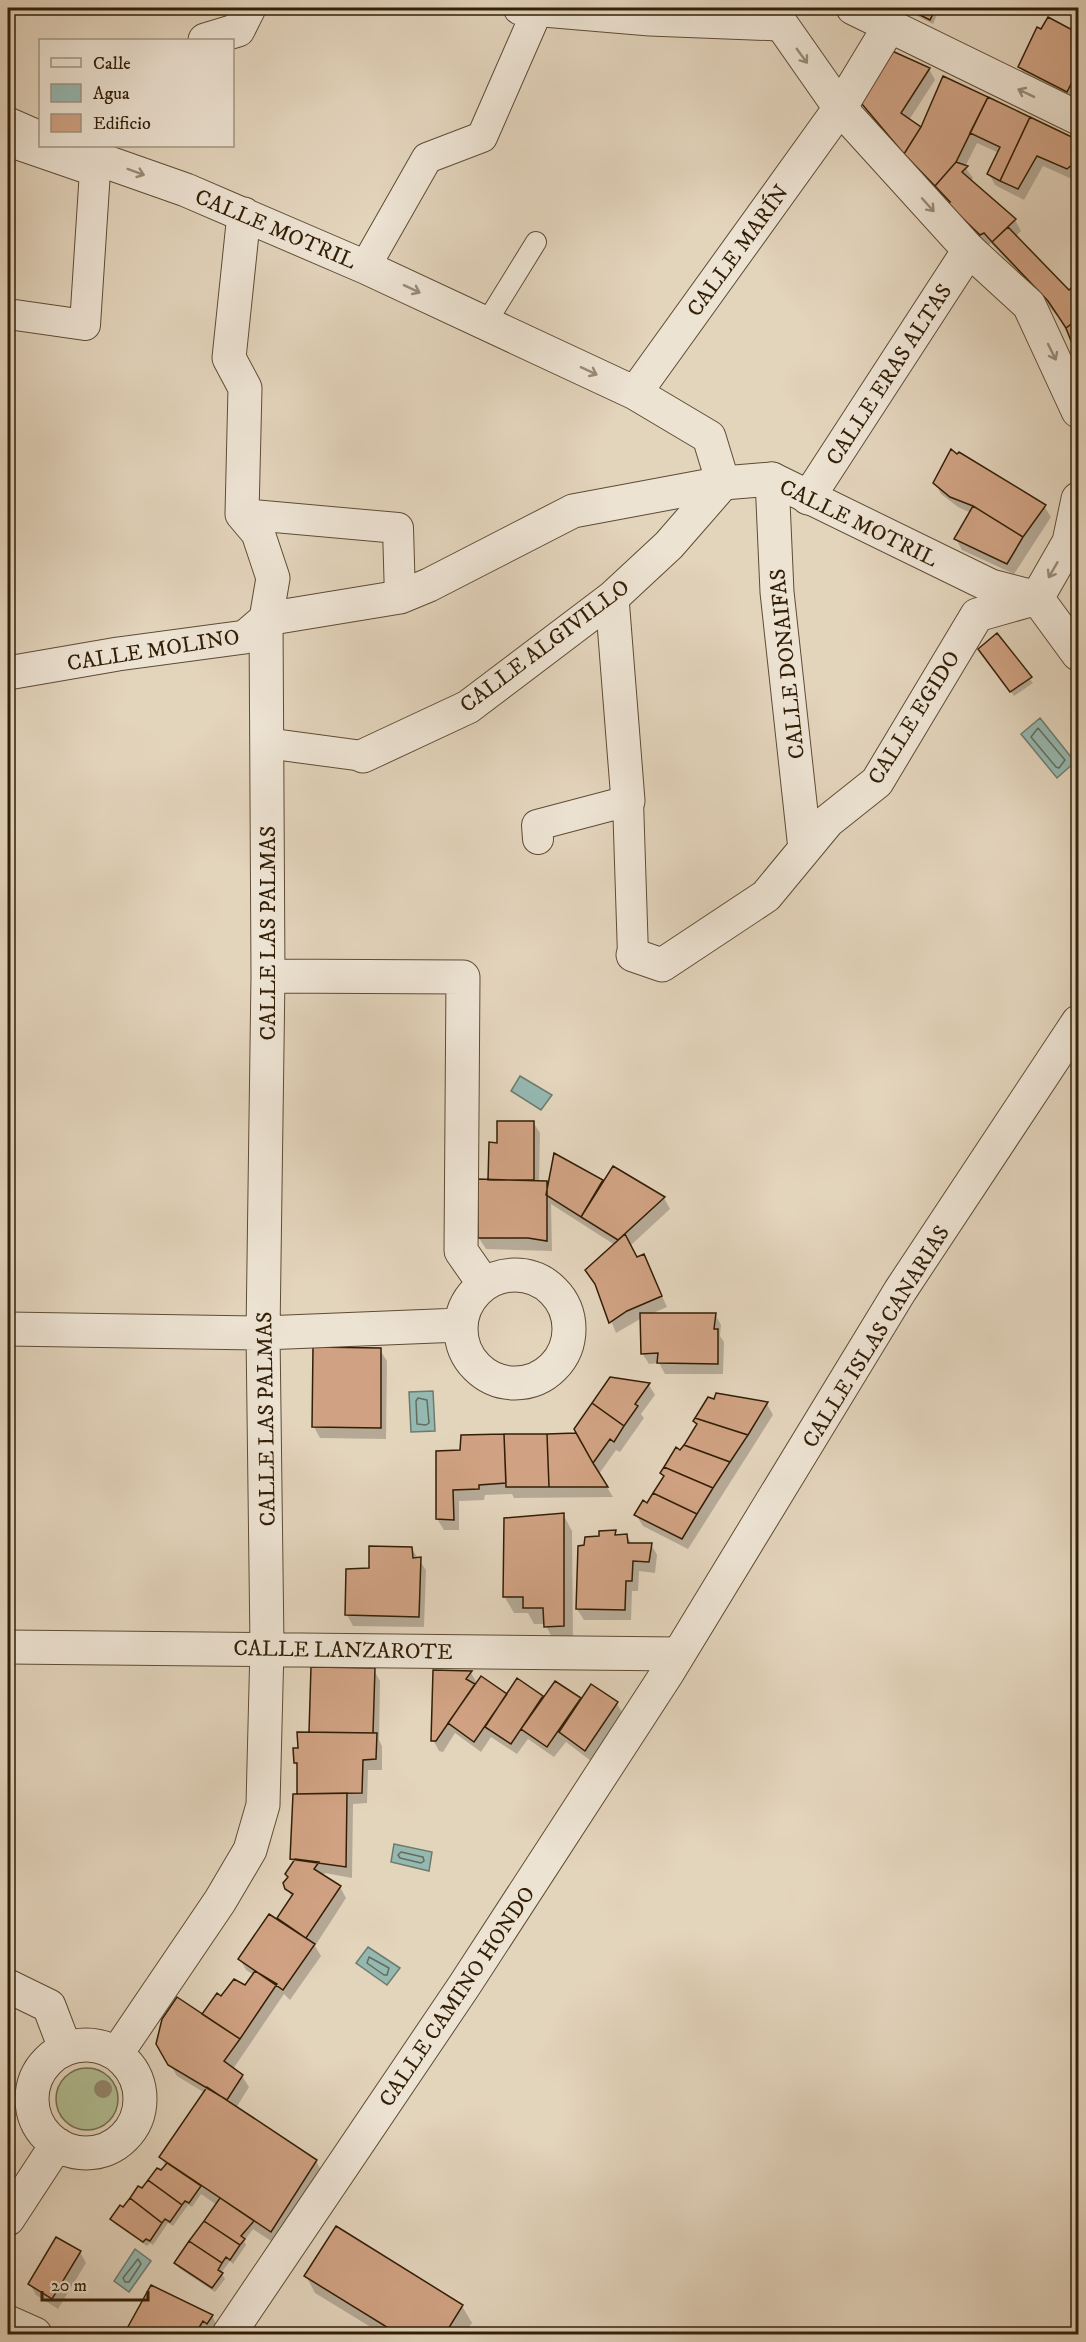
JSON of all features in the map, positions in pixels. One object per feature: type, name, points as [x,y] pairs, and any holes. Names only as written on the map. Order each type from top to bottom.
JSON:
[{"type":"street","points":[[208,39],[238,30],[249,8]]},
{"type":"street","points":[[366,267],[427,158],[482,137],[529,8],[650,19],[774,16],[840,108],[969,250],[1029,305],[1078,411]]},
{"type":"street","points":[[853,8],[889,27],[1077,113]]},
{"type":"street","name":"CALLE MARÍN","points":[[635,393],[840,108],[889,27]]},
{"type":"street","points":[[8,124],[39,138]]},
{"type":"street","points":[[8,141],[94,171],[85,325],[8,314]]},
{"type":"street","name":"CALLE MOTRIL","points":[[64,147],[244,214],[366,267],[635,393],[709,437],[723,483],[772,479],[991,586],[1037,598]]},
{"type":"street","points":[[244,214],[229,358],[245,388],[242,514],[258,533],[273,578],[266,619],[266,743]]},
{"type":"street","name":"CALLE ERAS ALTAS","points":[[808,498],[969,250]]},
{"type":"street","name":"CALLE DONAIFAS","points":[[772,479],[777,592],[805,849]]},
{"type":"street","name":"CALLE MOLINO","points":[[8,673],[118,654],[244,637],[266,619],[399,597],[429,585],[573,511],[723,483]]},
{"type":"street","name":"CALLE ALGIVILLO","points":[[266,743],[363,756],[468,707],[612,598],[669,544],[723,483]]},
{"type":"street","points":[[1078,499],[1074,540],[1037,598],[1078,654]]},
{"type":"street","points":[[242,514],[398,528],[399,597]]},
{"type":"street","name":"CALLE EGIDO","points":[[612,598],[628,801],[633,955],[662,965],[766,896],[828,821],[877,782],[977,615],[1037,598]]},
{"type":"street","name":"CALLE LAS PALMAS","points":[[117,2053],[220,1901],[250,1850],[263,1805],[267,1647],[263,1333],[268,976],[266,743]]},
{"type":"street","points":[[538,839],[537,825],[628,801]]},
{"type":"street","points":[[268,976],[463,977],[461,1251],[484,1284]]},
{"type":"street","name":"CALLE ISLAS CANARIAS","points":[[678,1654],[900,1291],[1078,1022]]},
{"type":"street","points":[[519,1275],[537,1280],[552,1290],[563,1304],[568,1322],[568,1340],[561,1357],[550,1371],[534,1380],[516,1384],[498,1381],[482,1373],[469,1360],[462,1344],[460,1325],[471,1297],[484,1284],[501,1277],[519,1275]]},
{"type":"street","points":[[8,1329],[263,1333],[460,1325]]},
{"type":"street","name":"CALLE LANZAROTE","points":[[8,1647],[267,1647],[678,1654]]},
{"type":"street","name":"CALLE CAMINO HONDO","points":[[229,2334],[464,1986],[678,1654]]},
{"type":"street","points":[[8,1986],[50,2006],[65,2048]]},
{"type":"street","points":[[82,2044],[100,2046],[117,2053],[130,2066],[139,2083],[141,2102],[136,2120],[126,2136],[111,2147],[93,2153],[74,2152],[57,2144],[44,2133],[36,2119],[32,2103],[33,2087],[39,2071],[50,2058],[65,2048],[82,2044]]},
{"type":"street","points":[[8,2219],[57,2144]]},
{"type":"street","points":[[8,2322],[34,2334]]},
{"type":"lane","points":[[486,323],[536,242]]},
{"type":"green space","points":[[87,2068],[99,2070],[109,2077],[116,2087],[118,2099],[116,2111],[109,2121],[99,2128],[87,2130],[75,2128],[65,2121],[58,2111],[56,2099],[58,2087],[65,2077],[75,2070]]},
{"type":"water","points":[[1040,718],[1075,762],[1057,778],[1021,734]]},
{"type":"water","points":[[520,1076],[552,1095],[541,1110],[511,1091]]},
{"type":"water","points":[[433,1391],[435,1431],[411,1432],[409,1392]]},
{"type":"water","points":[[394,1844],[432,1852],[429,1871],[391,1862]]},
{"type":"water","points":[[368,1947],[400,1968],[387,1985],[356,1963]]},
{"type":"water","points":[[135,2249],[151,2261],[129,2292],[114,2281]]},
{"type":"building","points":[[906,8],[933,8],[935,9],[930,20]]},
{"type":"building","points":[[1048,17],[1078,33],[1078,70],[1067,92],[1018,67],[1037,27],[1041,29]]},
{"type":"building","points":[[890,50],[930,68],[901,113],[921,127],[904,154],[856,97]]},
{"type":"building","points":[[943,76],[988,97],[956,162],[935,186],[904,154],[921,127]]},
{"type":"building","points":[[988,97],[1030,117],[1000,181],[987,174],[1000,147],[970,133]]},
{"type":"building","points":[[1030,117],[1078,140],[1078,160],[1067,169],[1037,156],[1018,189],[1000,181]]},
{"type":"building","points":[[956,162],[968,166],[962,172],[1016,219],[992,242],[984,233],[980,235],[947,203],[950,202],[935,186]]},
{"type":"building","points":[[1008,227],[1069,290],[1078,282],[1078,319],[1066,328],[1048,301],[992,242]]},
{"type":"building","points":[[1078,319],[1078,359],[1066,328]]},
{"type":"building","points":[[951,449],[1046,505],[1023,537],[973,506],[950,497],[933,483]]},
{"type":"building","points":[[973,506],[1023,537],[1007,564],[954,539]]},
{"type":"building","points":[[997,633],[1032,677],[1010,692],[978,649]]},
{"type":"building","points":[[497,1121],[534,1121],[534,1180],[488,1180],[489,1142],[497,1143]]},
{"type":"building","points":[[554,1153],[603,1180],[581,1217],[546,1195]]},
{"type":"building","points":[[613,1166],[665,1197],[618,1240],[581,1217]]},
{"type":"building","points":[[477,1179],[547,1181],[547,1241],[528,1238],[478,1238]]},
{"type":"building","points":[[625,1234],[637,1257],[644,1254],[662,1296],[627,1311],[609,1323],[595,1284],[585,1270]]},
{"type":"building","points":[[640,1313],[716,1313],[714,1329],[718,1329],[718,1364],[657,1363],[658,1353],[641,1354]]},
{"type":"building","points":[[313,1347],[381,1348],[381,1428],[312,1427]]},
{"type":"building","points":[[610,1377],[650,1383],[635,1404],[638,1406],[624,1426],[592,1403]]},
{"type":"building","points":[[716,1393],[768,1402],[748,1435],[695,1418],[708,1397],[714,1399]]},
{"type":"building","points":[[592,1403],[624,1426],[614,1442],[610,1439],[593,1463],[574,1429]]},
{"type":"building","points":[[695,1418],[748,1435],[730,1462],[684,1445],[697,1424],[693,1421]]},
{"type":"building","points":[[576,1433],[608,1487],[549,1487],[547,1434]]},
{"type":"building","points":[[504,1434],[547,1434],[549,1487],[506,1487]]},
{"type":"building","points":[[504,1434],[506,1483],[479,1485],[479,1489],[453,1490],[454,1520],[436,1519],[436,1451],[460,1450],[461,1435]]},
{"type":"building","points":[[684,1445],[730,1462],[713,1488],[664,1467],[676,1447],[680,1450]]},
{"type":"building","points":[[664,1467],[713,1488],[697,1514],[653,1493],[664,1476],[660,1473]]},
{"type":"building","points":[[653,1493],[697,1514],[682,1539],[634,1515],[643,1500],[647,1503]]},
{"type":"building","points":[[564,1513],[564,1626],[544,1627],[543,1608],[523,1608],[523,1597],[503,1597],[504,1518]]},
{"type":"building","points":[[616,1530],[615,1535],[627,1534],[628,1543],[652,1543],[649,1562],[633,1561],[632,1581],[626,1581],[625,1610],[576,1609],[578,1546],[584,1545],[585,1537],[599,1536],[599,1531]]},
{"type":"building","points":[[369,1546],[412,1547],[413,1558],[421,1557],[419,1617],[345,1615],[346,1569],[369,1568]]},
{"type":"building","points":[[311,1667],[375,1668],[373,1733],[309,1732]]},
{"type":"building","points":[[433,1670],[472,1671],[466,1679],[475,1684],[436,1741],[431,1741]]},
{"type":"building","points":[[481,1676],[507,1694],[474,1742],[448,1723]]},
{"type":"building","points":[[517,1678],[543,1696],[511,1744],[485,1727]]},
{"type":"building","points":[[555,1681],[581,1698],[547,1747],[521,1729]]},
{"type":"building","points":[[591,1684],[618,1702],[585,1751],[559,1732]]},
{"type":"building","points":[[297,1732],[377,1733],[376,1759],[363,1760],[362,1793],[297,1794],[297,1763],[294,1763],[293,1748],[298,1748]]},
{"type":"building","points":[[347,1793],[346,1867],[290,1859],[293,1794]]},
{"type":"building","points":[[295,1859],[319,1862],[314,1869],[341,1886],[306,1938],[277,1918],[293,1894],[285,1889],[283,1883],[288,1877],[285,1874]]},
{"type":"building","points":[[269,1914],[315,1944],[283,1990],[238,1959]]},
{"type":"building","points":[[255,1971],[277,1984],[240,2039],[202,2014],[217,1993],[221,1996],[234,1979],[245,1985]]},
{"type":"building","points":[[177,1997],[240,2039],[224,2061],[243,2075],[227,2100],[168,2065],[156,2044],[162,2019]]},
{"type":"building","points":[[207,2087],[317,2160],[271,2232],[159,2157]]},
{"type":"building","points":[[167,2163],[201,2186],[189,2203],[185,2201],[182,2205],[148,2180],[157,2168],[161,2170]]},
{"type":"building","points":[[148,2180],[182,2205],[170,2222],[165,2219],[162,2223],[130,2198],[138,2186],[142,2188]]},
{"type":"building","points":[[130,2198],[162,2223],[150,2241],[146,2239],[143,2242],[110,2219],[120,2205],[123,2207]]},
{"type":"building","points":[[220,2198],[254,2221],[241,2236],[245,2239],[240,2245],[204,2221]]},
{"type":"building","points":[[204,2221],[240,2245],[230,2260],[226,2257],[222,2263],[189,2241]]},
{"type":"building","points":[[336,2226],[463,2305],[445,2334],[398,2334],[304,2276]]},
{"type":"building","points":[[56,2237],[81,2251],[52,2299],[28,2284]]},
{"type":"building","points":[[189,2241],[222,2263],[218,2270],[223,2273],[212,2288],[174,2263]]},
{"type":"building","points":[[151,2285],[213,2315],[207,2324],[203,2321],[195,2334],[124,2334]]}]
